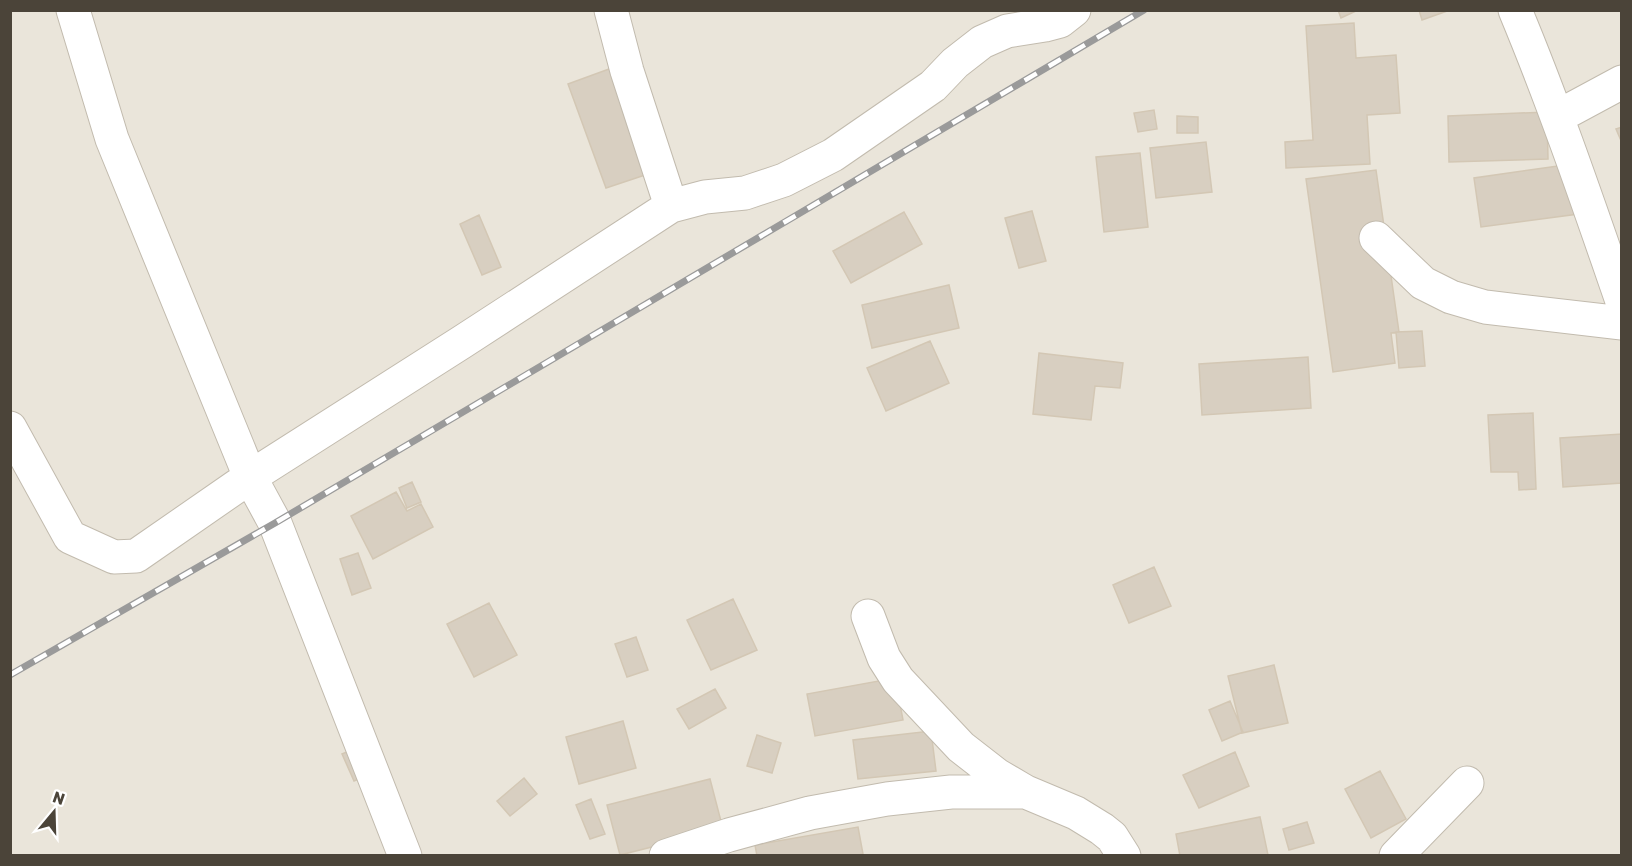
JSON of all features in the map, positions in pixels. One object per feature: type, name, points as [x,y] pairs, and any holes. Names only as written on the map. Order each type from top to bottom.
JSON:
[{"type":"street","points":[[73,10],[112,139],[250,477],[275,523],[405,855]]},
{"type":"street","points":[[611,10],[627,71],[671,206]]},
{"type":"street","points":[[10,428],[70,537],[114,557],[136,556],[250,477],[671,206],[705,197],[745,193],[784,180],[833,155],[933,86],[955,63],[982,42],[1007,31],[1045,26],[1060,21],[1074,10]]},
{"type":"street","points":[[1515,10],[1557,117],[1622,301]]},
{"type":"street","points":[[1557,117],[1622,82]]},
{"type":"street","points":[[1376,238],[1424,283],[1451,297],[1485,307],[1622,323]]},
{"type":"street","points":[[868,616],[885,658],[898,680],[962,747],[997,775],[1026,792],[1076,813],[1102,829],[1112,837],[1124,855]]},
{"type":"street","points":[[1396,855],[1467,783]]},
{"type":"street","points":[[666,855],[810,813],[887,799],[951,792],[1026,792]]},
{"type":"shaded area","points":[[11,11],[1621,11],[1621,855],[11,855]]},
{"type":"building","points":[[1338,10],[1358,10],[1341,18]]},
{"type":"building","points":[[1419,10],[1450,10],[1422,20]]},
{"type":"building","points":[[1354,23],[1356,58],[1396,55],[1400,113],[1367,115],[1370,164],[1286,168],[1285,142],[1313,140],[1306,26]]},
{"type":"building","points":[[609,69],[648,174],[606,188],[568,84]]},
{"type":"building","points":[[1154,110],[1157,129],[1138,132],[1134,113]]},
{"type":"building","points":[[1547,112],[1548,159],[1449,162],[1448,116]]},
{"type":"building","points":[[1177,116],[1198,117],[1198,133],[1177,133]]},
{"type":"building","points":[[1622,127],[1622,143],[1616,129]]},
{"type":"building","points":[[1206,142],[1212,192],[1156,198],[1150,148]]},
{"type":"building","points":[[1140,153],[1148,227],[1104,232],[1096,157]]},
{"type":"building","points":[[1579,163],[1586,213],[1481,227],[1474,178]]},
{"type":"building","points":[[1376,170],[1399,332],[1391,333],[1395,363],[1333,372],[1306,179]]},
{"type":"building","points":[[1032,211],[1046,261],[1019,268],[1005,218]]},
{"type":"building","points":[[904,212],[922,244],[851,283],[833,251]]},
{"type":"building","points":[[479,215],[501,267],[482,275],[460,224]]},
{"type":"building","points":[[949,285],[959,328],[872,348],[862,305]]},
{"type":"building","points":[[1422,331],[1425,366],[1399,368],[1396,332]]},
{"type":"building","points":[[930,341],[949,383],[886,411],[867,368]]},
{"type":"building","points":[[1039,353],[1123,363],[1120,388],[1095,386],[1091,420],[1033,414]]},
{"type":"building","points":[[1308,357],[1311,408],[1202,415],[1199,364]]},
{"type":"building","points":[[1533,413],[1536,489],[1519,490],[1518,472],[1491,472],[1488,415]]},
{"type":"building","points":[[1622,434],[1622,483],[1563,487],[1560,438]]},
{"type":"building","points":[[412,482],[421,502],[407,508],[399,488]]},
{"type":"building","points":[[396,492],[407,511],[421,504],[433,527],[373,559],[351,516]]},
{"type":"building","points":[[358,553],[371,588],[352,595],[340,559]]},
{"type":"building","points":[[1154,567],[1171,606],[1129,623],[1113,585]]},
{"type":"building","points":[[733,599],[757,650],[711,670],[687,620]]},
{"type":"building","points":[[489,603],[517,655],[474,677],[447,624]]},
{"type":"building","points":[[636,637],[648,670],[627,677],[615,644]]},
{"type":"building","points":[[1274,665],[1288,723],[1242,733],[1228,676]]},
{"type":"building","points":[[895,678],[903,720],[815,736],[807,694]]},
{"type":"building","points":[[715,689],[726,708],[689,729],[677,709]]},
{"type":"building","points":[[1230,701],[1243,732],[1222,741],[1209,710]]},
{"type":"building","points":[[623,721],[636,768],[579,784],[566,737]]},
{"type":"building","points":[[931,731],[936,771],[858,779],[853,740]]},
{"type":"building","points":[[757,735],[781,743],[772,773],[747,766]]},
{"type":"building","points":[[359,747],[371,774],[354,781],[342,754]]},
{"type":"building","points":[[1235,752],[1249,786],[1199,808],[1183,775]]},
{"type":"building","points":[[1380,771],[1406,819],[1371,838],[1345,789]]},
{"type":"building","points":[[524,778],[537,794],[510,816],[497,801]]},
{"type":"building","points":[[710,779],[723,829],[620,855],[607,805]]},
{"type":"building","points":[[591,799],[605,834],[590,839],[576,805]]},
{"type":"building","points":[[1260,817],[1268,855],[1180,856],[1176,834]]},
{"type":"building","points":[[1307,822],[1314,843],[1289,850],[1283,829]]},
{"type":"building","points":[[858,827],[863,854],[854,856],[757,856],[755,845]]},
{"type":"railway","points":[[10,675],[275,523],[1144,10]]}]
